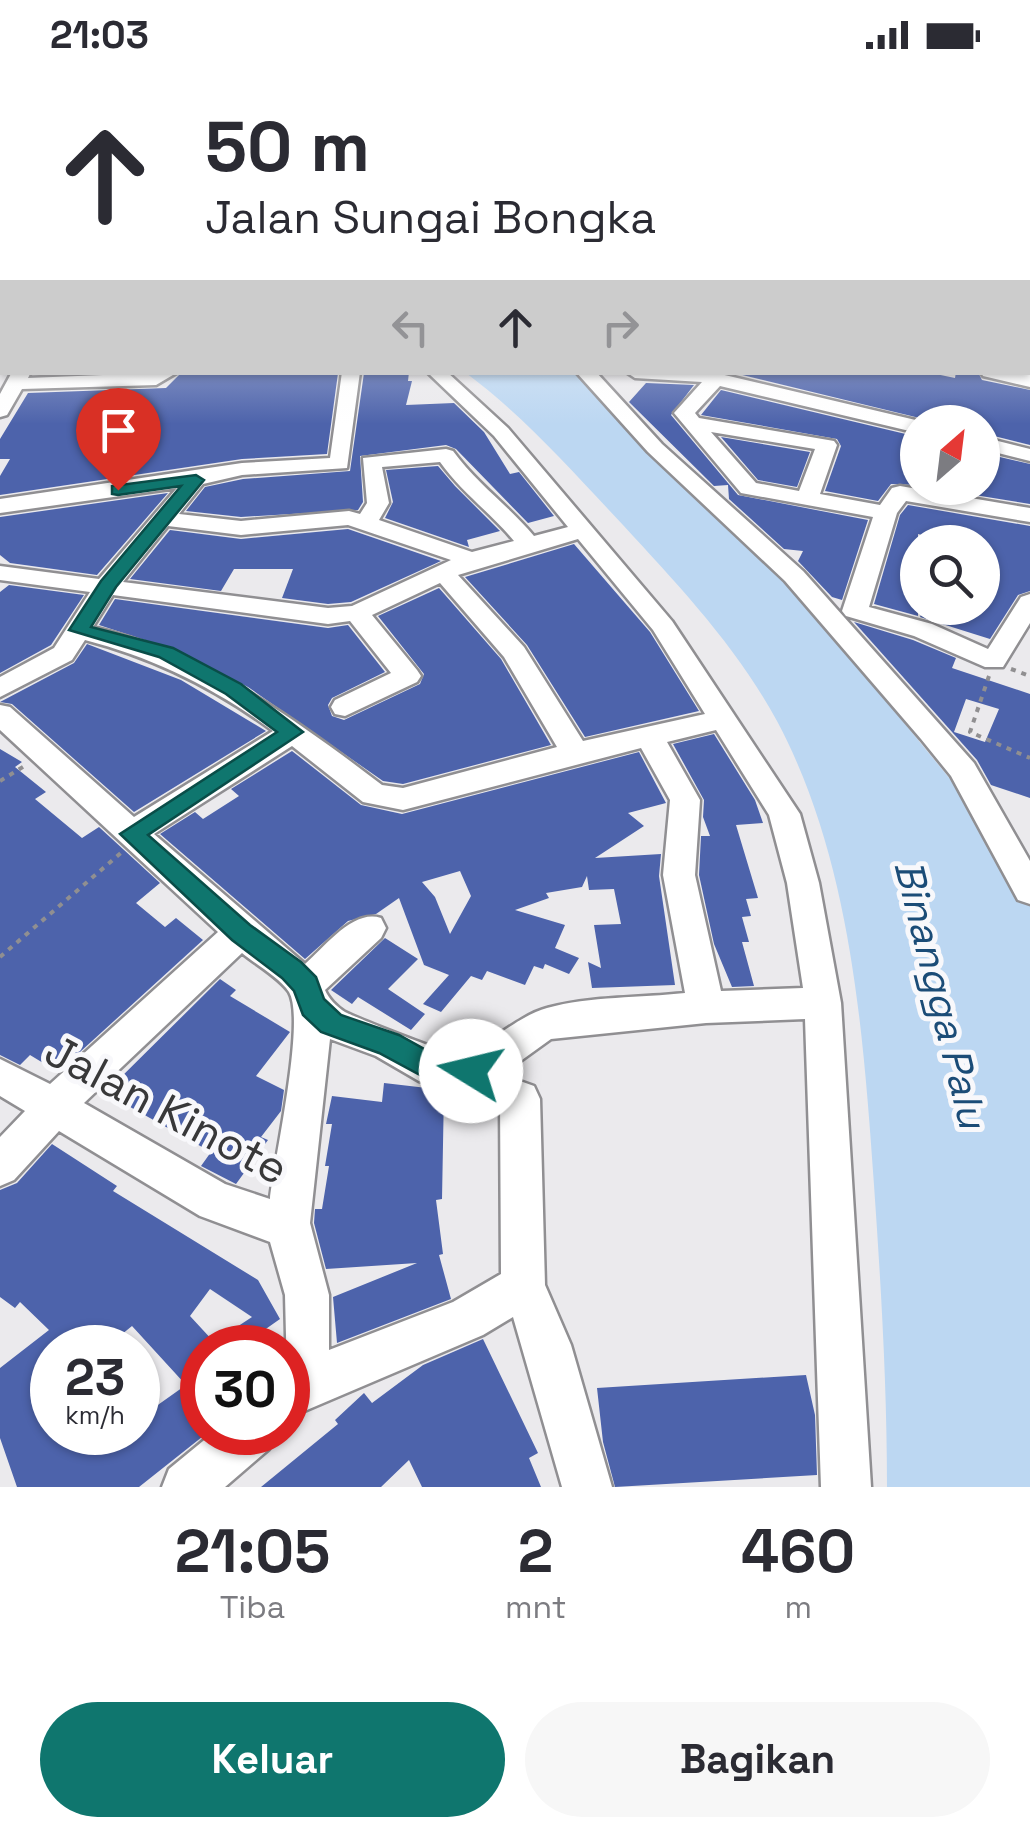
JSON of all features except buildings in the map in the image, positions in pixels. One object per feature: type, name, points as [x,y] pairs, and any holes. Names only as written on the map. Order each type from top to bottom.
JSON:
[{"type":"street","points":[[0,410],[19,378],[149,380],[162,375]]},
{"type":"street","points":[[340,464],[351,375]]},
{"type":"street","points":[[439,375],[500,432],[663,626],[784,814],[803,883],[823,1003],[846,1487]]},
{"type":"street","points":[[589,375],[655,448],[775,557],[963,770],[1030,892]]},
{"type":"street","points":[[670,375],[716,379],[900,423]]},
{"type":"street","points":[[1003,375],[1030,381]]},
{"type":"street","points":[[716,379],[684,413],[746,486]]},
{"type":"street","points":[[689,422],[827,445],[807,500]]},
{"type":"street","points":[[1000,448],[1030,455]]},
{"type":"street","points":[[0,506],[196,480],[242,469],[446,455],[470,489],[500,510],[527,542]]},
{"type":"street","points":[[366,523],[378,504],[370,462]]},
{"type":"street","points":[[0,688],[55,660],[108,584],[196,480]]},
{"type":"street","points":[[704,491],[746,486],[886,513]]},
{"type":"street","points":[[855,611],[895,496],[908,491],[1030,515]]},
{"type":"street","points":[[164,520],[241,528],[319,518],[366,523],[470,560]]},
{"type":"street","points":[[0,573],[108,584],[306,614],[357,613],[470,560],[584,530]]},
{"type":"street","points":[[442,572],[516,653],[575,752]]},
{"type":"street","points":[[815,602],[922,630],[994,661],[1030,602]]},
{"type":"street","points":[[345,707],[407,676],[357,613]]},
{"type":"street","points":[[79,630],[166,652],[233,689],[374,794],[387,799],[404,799],[575,752],[724,719]]},
{"type":"street","points":[[0,714],[310,996],[331,1024],[389,1044],[433,1069],[459,1073],[480,1068],[526,1032],[550,1023],[706,1007],[823,1003]]},
{"type":"street","points":[[135,836],[292,732]]},
{"type":"street","points":[[649,736],[685,800],[679,875],[706,1007]]},
{"type":"street","points":[[306,1325],[305,1284],[288,1227],[310,996],[369,928]]},
{"type":"street","points":[[0,1166],[51,1110],[241,932]]},
{"type":"street","name":"Jalan Kinote","points":[[0,1076],[51,1110],[241,1214],[288,1227]]},
{"type":"street","points":[[520,1099],[523,1286],[548,1345],[587,1487]]},
{"type":"street","points":[[310,1383],[467,1319],[523,1286]]},
{"type":"street","points":[[186,1487],[224,1455]]},
{"type":"path","points":[[994,661],[970,732],[1030,758]]},
{"type":"path","points":[[0,781],[44,754]]},
{"type":"path","points":[[0,957],[135,836]]},
{"type":"water","name":"Binangga Palu","points":[[468,375],[581,375],[801,597],[955,785],[1030,906],[1030,1487],[887,1487],[885,1374],[870,1126],[849,947],[822,830],[777,721],[744,667],[644,548],[508,407]]},
{"type":"route","points":[[118,490],[196,480],[108,584],[79,630],[166,652],[233,689],[292,732],[132,834],[241,932],[292,970],[306,985],[313,1006],[331,1024],[362,1038],[389,1044],[433,1069],[471,1071]]}]
